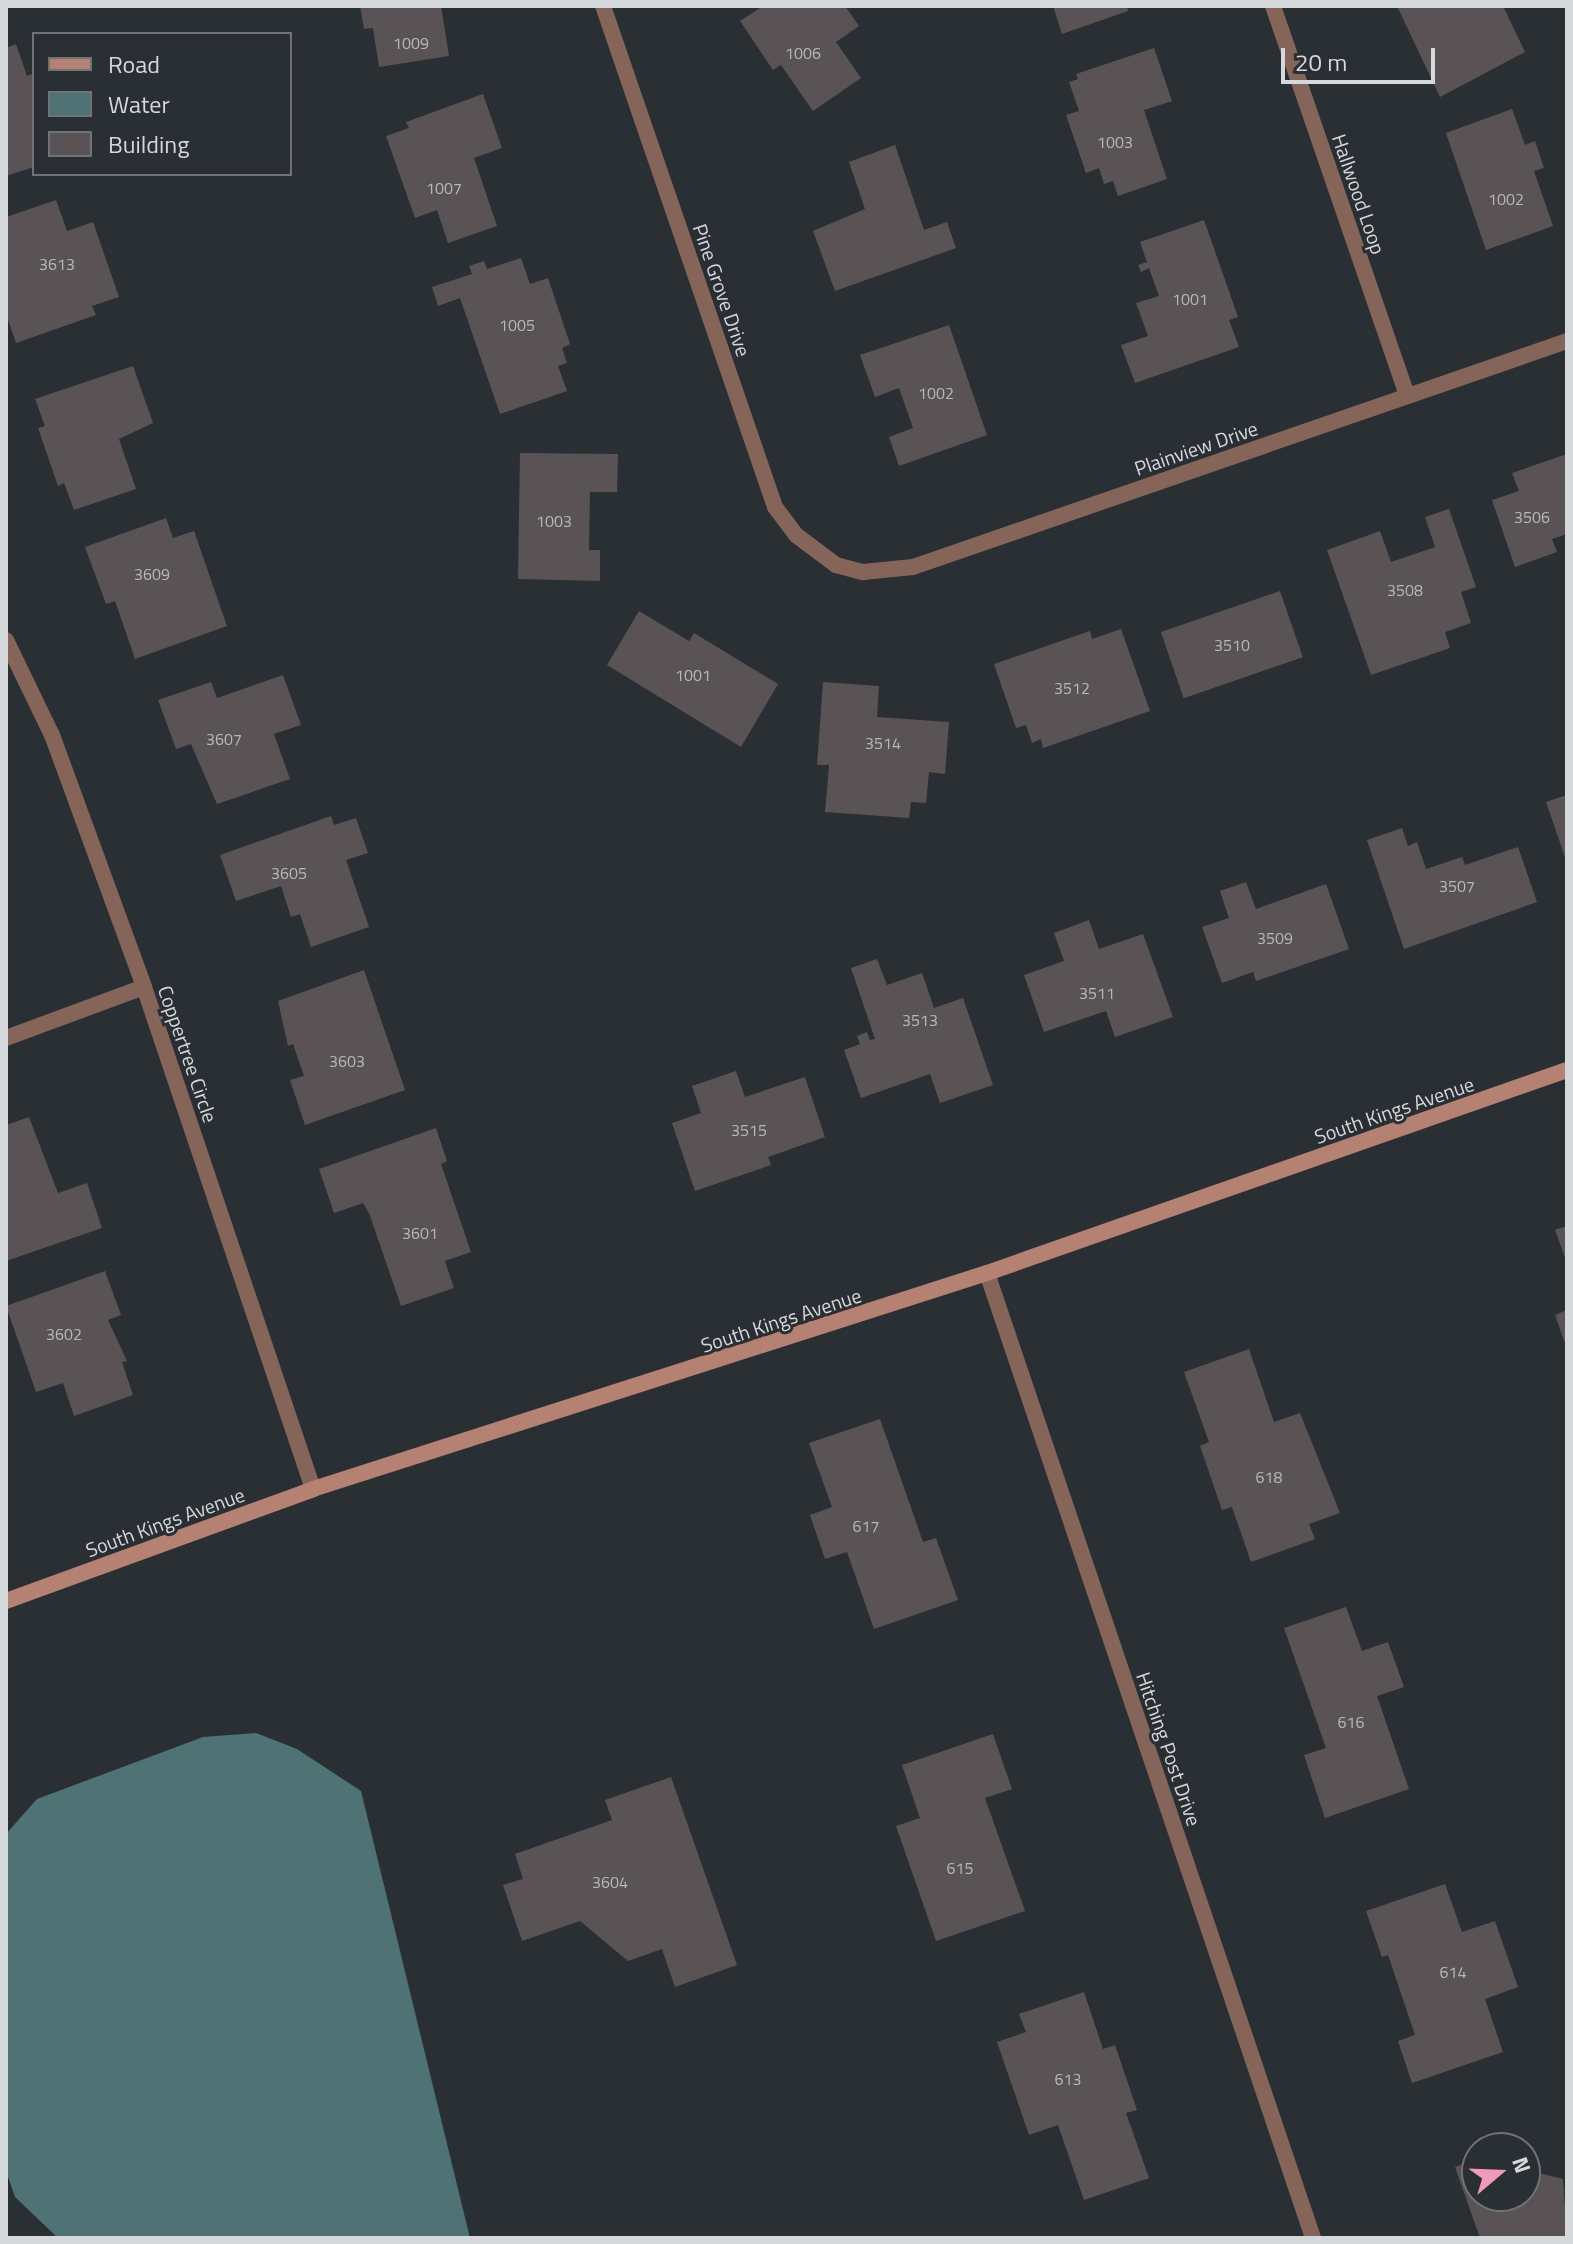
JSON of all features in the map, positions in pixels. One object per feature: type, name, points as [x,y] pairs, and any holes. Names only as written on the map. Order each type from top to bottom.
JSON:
[{"type":"street","name":"Pine Grove Drive","points":[[603,6],[775,507],[796,535],[836,565]]},
{"type":"street","name":"Hallwood Loop","points":[[1273,6],[1407,396]]},
{"type":"street","name":"Plainview Drive","points":[[836,565],[863,572],[913,567],[1567,341]]},
{"type":"street","name":"Coppertree Circle","points":[[6,640],[52,735],[144,987],[313,1489]]},
{"type":"street","points":[[6,1038],[144,987]]},
{"type":"street","name":"South Kings Avenue","points":[[6,1601],[313,1489],[987,1273],[1567,1070]]},
{"type":"street","name":"Hitching Post Drive","points":[[987,1273],[1313,2238]]},
{"type":"water","points":[[256,1733],[297,1749],[361,1791],[470,2238],[58,2238],[15,2197],[6,2171],[6,1834],[37,1799],[203,1737]]},
{"type":"building","points":[[360,6],[441,6],[449,56],[379,67],[373,28],[364,29]]},
{"type":"building","points":[[763,6],[845,6],[859,26],[836,42],[861,78],[813,111],[781,65],[773,70],[740,21]]},
{"type":"building","points":[[1053,6],[1127,6],[1128,11],[1062,34]]},
{"type":"building","points":[[1397,6],[1503,6],[1525,52],[1440,97]]},
{"type":"building","points":[[16,44],[27,76],[32,74],[32,168],[6,176],[6,48]]},
{"type":"building","points":[[1154,48],[1172,101],[1144,110],[1167,179],[1118,196],[1113,181],[1104,184],[1099,168],[1086,173],[1066,115],[1079,111],[1069,82],[1078,79],[1076,74]]},
{"type":"building","points":[[483,94],[502,148],[474,158],[497,226],[448,243],[437,210],[415,218],[386,136],[409,128],[406,122]]},
{"type":"building","points":[[1512,109],[1525,145],[1535,141],[1544,168],[1534,171],[1553,226],[1486,250],[1446,133]]},
{"type":"building","points":[[895,145],[924,230],[947,222],[956,248],[835,291],[813,231],[865,209],[849,162]]},
{"type":"building","points":[[56,200],[67,231],[93,222],[119,297],[92,306],[96,315],[16,343],[6,314],[6,217]]},
{"type":"building","points":[[1204,220],[1238,317],[1229,320],[1239,347],[1135,383],[1121,345],[1148,336],[1136,303],[1159,296],[1149,268],[1141,272],[1138,265],[1147,262],[1140,242]]},
{"type":"building","points":[[521,258],[530,284],[548,278],[570,344],[562,348],[567,363],[558,366],[567,391],[500,414],[460,298],[438,306],[432,287],[472,274],[469,266],[484,261],[487,269]]},
{"type":"building","points":[[949,325],[987,435],[899,466],[889,437],[913,428],[899,388],[875,397],[860,355]]},
{"type":"building","points":[[133,366],[153,423],[119,439],[136,489],[74,510],[64,483],[58,486],[38,428],[45,426],[35,399]]},
{"type":"building","points":[[520,453],[618,454],[617,492],[590,492],[589,550],[600,550],[600,581],[518,579]]},
{"type":"building","points":[[1567,454],[1567,534],[1552,539],[1557,552],[1515,567],[1492,500],[1519,491],[1512,473]]},
{"type":"building","points":[[1449,509],[1476,587],[1461,592],[1471,623],[1445,632],[1450,648],[1371,675],[1327,550],[1380,531],[1391,562],[1435,547],[1425,517]]},
{"type":"building","points":[[166,518],[173,538],[194,531],[227,626],[135,659],[115,601],[106,604],[85,547]]},
{"type":"building","points":[[1280,591],[1303,657],[1184,698],[1161,632]]},
{"type":"building","points":[[639,611],[689,641],[694,633],[778,684],[741,747],[607,665]]},
{"type":"building","points":[[1121,629],[1150,711],[1043,748],[1041,739],[1032,743],[1026,725],[1016,728],[994,664],[1090,631],[1092,639]]},
{"type":"building","points":[[283,675],[301,725],[274,734],[290,779],[217,804],[191,744],[176,749],[158,700],[211,682],[217,698]]},
{"type":"building","points":[[823,682],[879,686],[877,717],[949,722],[945,774],[929,772],[926,803],[911,802],[909,818],[825,812],[829,765],[817,765]]},
{"type":"building","points":[[1567,795],[1567,863],[1546,802]]},
{"type":"building","points":[[331,816],[334,825],[356,818],[368,853],[346,860],[369,927],[311,947],[300,914],[291,917],[281,886],[236,901],[220,855]]},
{"type":"building","points":[[1402,828],[1408,846],[1417,842],[1426,869],[1462,857],[1465,865],[1518,847],[1537,902],[1404,949],[1367,840]]},
{"type":"building","points":[[1246,882],[1256,909],[1326,884],[1349,949],[1256,981],[1253,972],[1222,983],[1202,927],[1229,918],[1220,891]]},
{"type":"building","points":[[1089,920],[1099,949],[1143,934],[1173,1017],[1115,1037],[1106,1011],[1044,1032],[1024,975],[1064,961],[1054,933]]},
{"type":"building","points":[[877,959],[887,985],[922,973],[934,1008],[963,998],[993,1085],[940,1103],[930,1074],[861,1098],[844,1050],[860,1044],[857,1036],[867,1032],[870,1040],[875,1039],[851,968]]},
{"type":"building","points":[[364,970],[405,1090],[305,1125],[290,1080],[304,1076],[293,1044],[288,1046],[278,1001]]},
{"type":"building","points":[[736,1071],[745,1097],[805,1077],[825,1137],[768,1157],[771,1165],[695,1191],[672,1123],[701,1113],[692,1086]]},
{"type":"building","points":[[29,1117],[58,1193],[87,1183],[102,1228],[6,1261],[6,1125]]},
{"type":"building","points":[[436,1128],[447,1161],[441,1164],[471,1252],[445,1261],[454,1288],[401,1306],[369,1213],[363,1203],[334,1213],[319,1169]]},
{"type":"building","points":[[1567,1226],[1567,1263],[1555,1230]]},
{"type":"building","points":[[105,1271],[121,1315],[108,1320],[127,1361],[122,1362],[133,1395],[74,1416],[63,1383],[36,1392],[6,1306]]},
{"type":"building","points":[[1567,1310],[1567,1349],[1555,1315]]},
{"type":"building","points":[[1249,1349],[1274,1422],[1300,1413],[1340,1513],[1309,1524],[1315,1539],[1251,1562],[1232,1507],[1222,1510],[1200,1446],[1209,1442],[1184,1372]]},
{"type":"building","points":[[880,1419],[923,1542],[936,1538],[958,1600],[874,1629],[847,1552],[825,1559],[810,1515],[832,1507],[809,1443]]},
{"type":"building","points":[[1346,1607],[1362,1651],[1388,1642],[1404,1687],[1377,1696],[1409,1789],[1325,1818],[1304,1755],[1326,1748],[1284,1628]]},
{"type":"building","points":[[993,1734],[1012,1789],[985,1798],[1025,1911],[936,1941],[896,1826],[920,1818],[902,1765]]},
{"type":"building","points":[[671,1777],[737,1965],[675,1987],[662,1949],[628,1961],[580,1921],[522,1941],[503,1885],[523,1879],[515,1854],[612,1820],[605,1800]]},
{"type":"building","points":[[1445,1884],[1462,1932],[1495,1921],[1518,1987],[1485,1999],[1503,2052],[1412,2083],[1398,2041],[1415,2035],[1388,1955],[1382,1957],[1366,1911]]},
{"type":"building","points":[[1084,1992],[1103,2049],[1115,2045],[1137,2110],[1126,2113],[1149,2178],[1084,2200],[1058,2125],[1029,2135],[997,2042],[1026,2032],[1019,2014]]},
{"type":"building","points":[[1461,2165],[1461,2184],[1455,2167]]},
{"type":"building","points":[[1541,2174],[1563,2179],[1567,2238],[1480,2238],[1471,2212],[1541,2212]]}]
